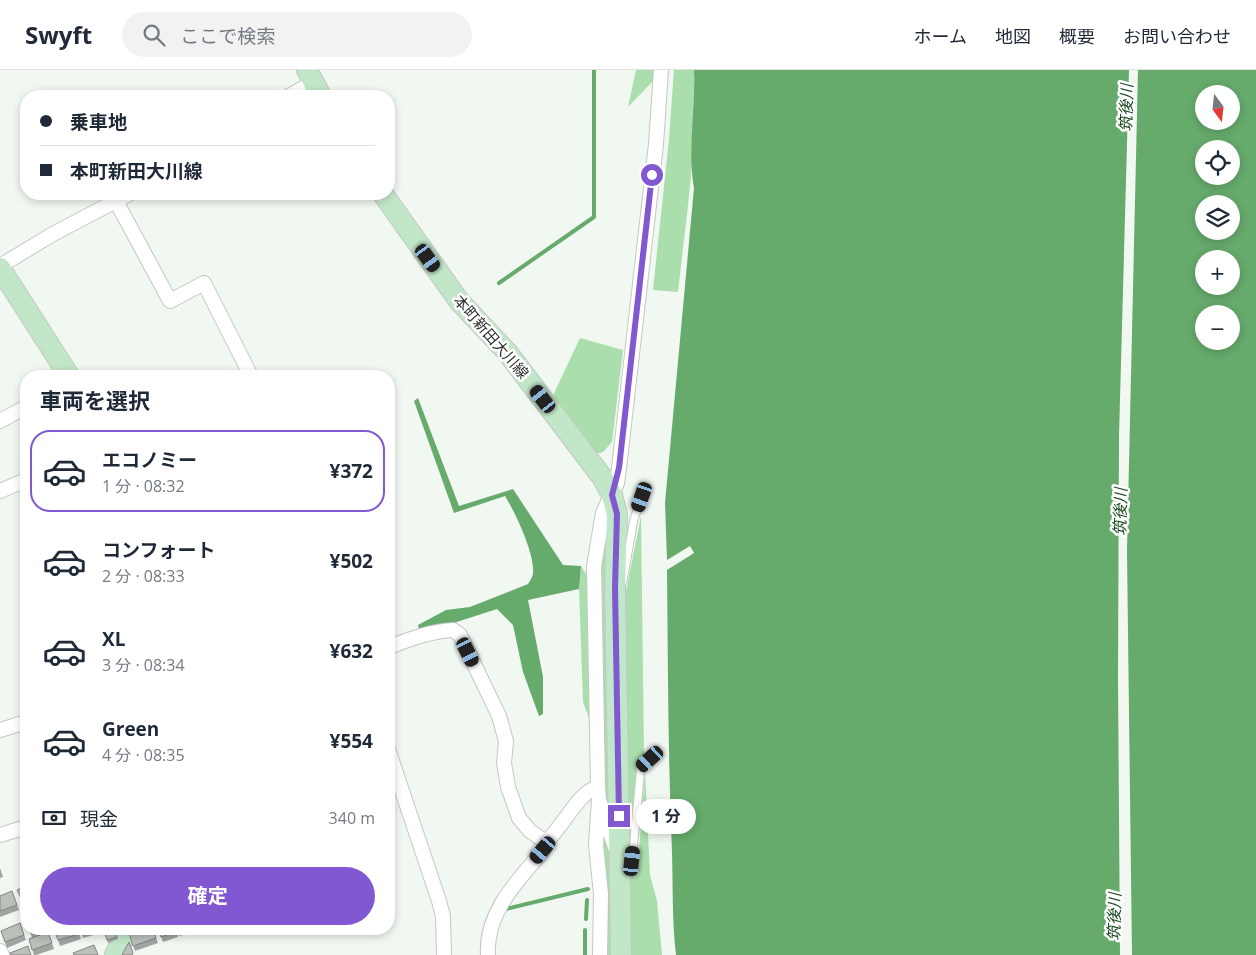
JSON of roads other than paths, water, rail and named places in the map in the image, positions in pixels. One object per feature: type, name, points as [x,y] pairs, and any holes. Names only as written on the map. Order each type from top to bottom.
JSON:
[{"type":"main road","name":"本町新田大川線","points":[[387,200],[459,302],[507,352],[602,477],[612,495],[617,514],[615,588],[621,955]]},
{"type":"main road","points":[[0,267],[65,370]]},
{"type":"main road","points":[[115,955],[125,935]]},
{"type":"street","points":[[600,955],[601,894],[596,845],[598,793],[594,566],[603,513],[612,495],[619,468],[656,144],[661,70]]},
{"type":"street","points":[[301,90],[314,83]]},
{"type":"street","points":[[0,267],[53,234],[116,201],[159,276],[170,301],[204,283],[249,370]]},
{"type":"street","points":[[0,421],[20,411]]},
{"type":"street","points":[[0,491],[20,483]]},
{"type":"street","points":[[395,645],[415,637],[445,630],[453,630],[460,635],[499,716],[506,741],[504,763],[508,787],[519,818],[530,831],[546,842]]},
{"type":"street","points":[[0,730],[20,724]]},
{"type":"street","points":[[395,770],[441,908],[444,955]]},
{"type":"street","points":[[488,955],[495,918],[507,893],[543,850],[546,842],[556,833],[586,792],[598,793]]},
{"type":"street","points":[[598,793],[612,843],[620,854]]},
{"type":"street","points":[[0,835],[20,829]]},
{"type":"street","points":[[0,951],[2,955]]},
{"type":"lane","points":[[615,588],[624,579],[634,519],[642,497]]},
{"type":"lane","points":[[621,874],[632,861],[642,766],[650,759]]},
{"type":"water","name":"筑後川","points":[[694,70],[1256,70],[1256,955],[676,955],[673,916],[668,711],[667,570],[694,553],[690,546],[667,560],[665,503],[694,188],[691,144]]},
{"type":"water","points":[[418,398],[459,506],[513,489],[563,565],[581,566],[579,589],[528,600],[543,677],[543,714],[539,716],[523,672],[513,625],[497,609],[438,628],[419,629],[418,625],[446,610],[470,607],[528,584],[532,577],[533,565],[519,522],[505,496],[454,513],[414,401]]},
{"type":"waterway","points":[[499,283],[594,217],[594,70]]},
{"type":"waterway","points":[[506,909],[588,889]]},
{"type":"waterway","points":[[586,919],[587,900]]},
{"type":"waterway","points":[[585,930],[585,955]]}]
